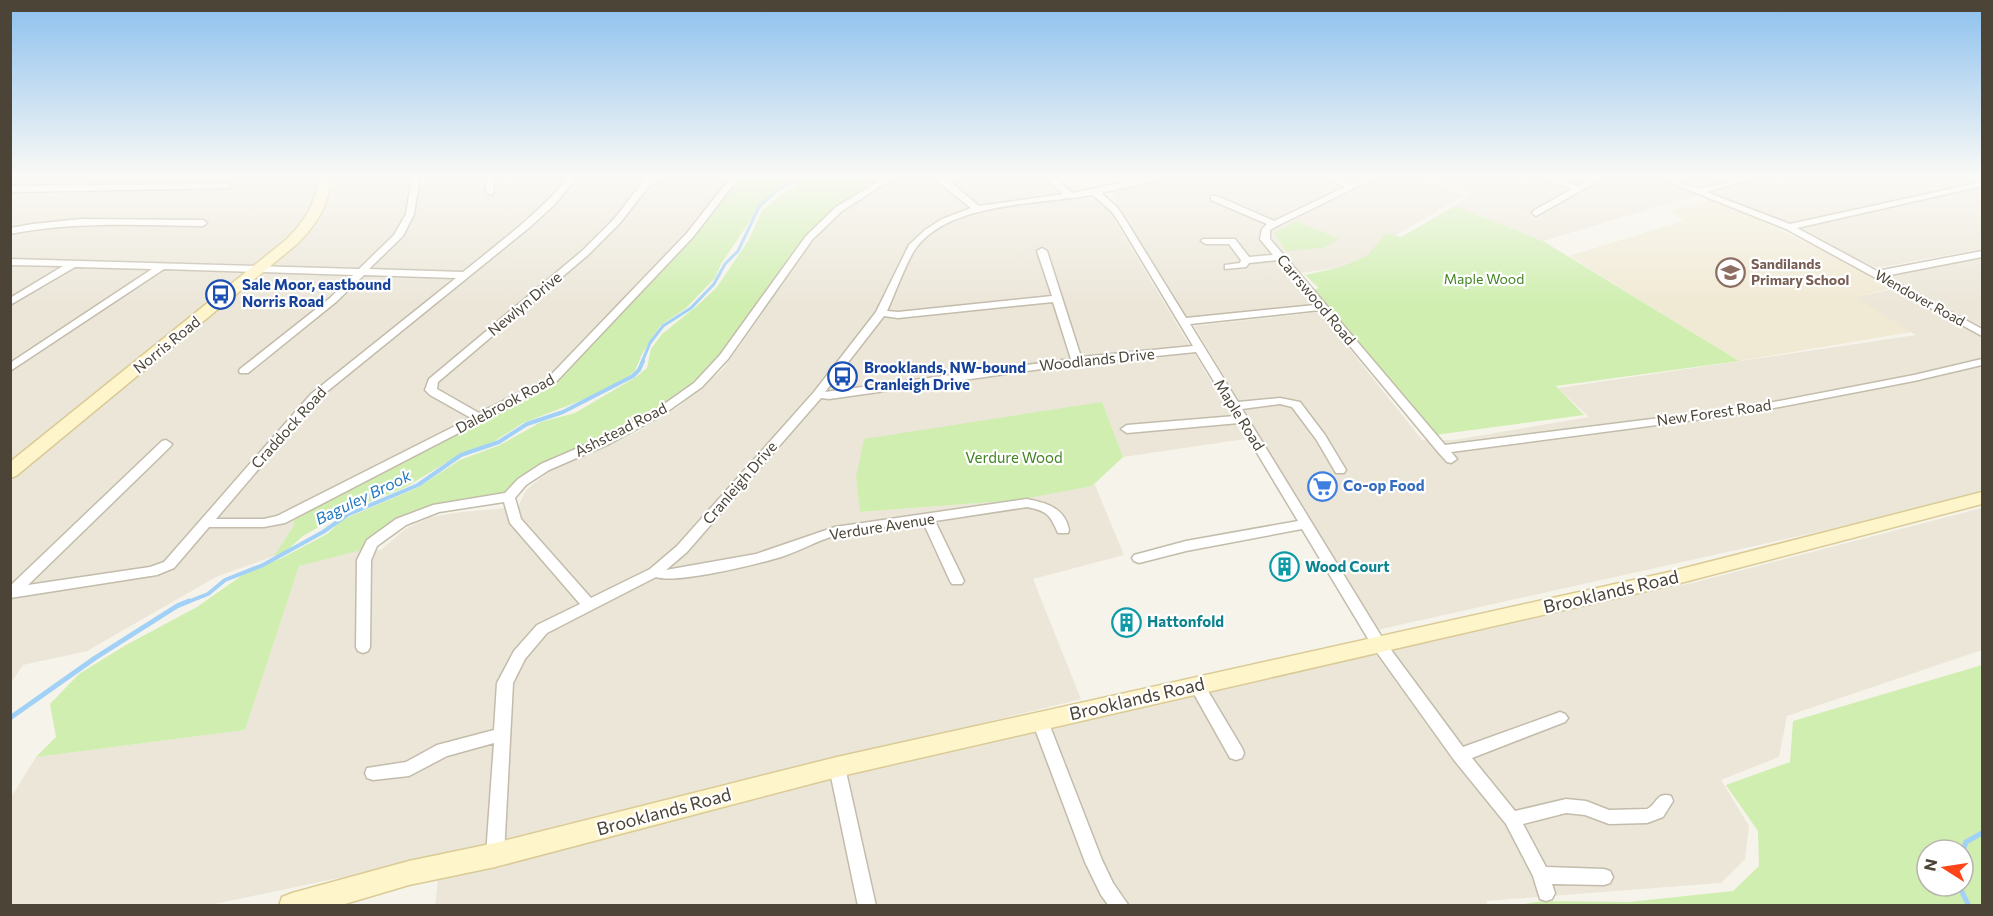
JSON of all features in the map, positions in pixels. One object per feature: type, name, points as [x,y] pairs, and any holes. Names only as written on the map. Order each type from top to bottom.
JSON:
[{"type":"street","name":"Norris Road","points":[[10,472],[259,270],[284,249],[311,220]]},
{"type":"street","points":[[244,371],[320,311],[362,273],[406,225],[408,220]]},
{"type":"street","name":"Craddock Road","points":[[12,593],[161,570],[177,559],[315,396],[533,220]]},
{"type":"street","name":"Newlyn Drive","points":[[480,418],[434,393],[431,390],[433,381],[585,253],[617,220]]},
{"type":"street","name":"Dalebrook Road","points":[[207,523],[264,523],[280,520],[551,381],[560,375],[703,220]]},
{"type":"street","name":"Ashstead Road","points":[[509,497],[522,482],[545,467],[605,441],[657,414],[698,385],[724,357],[816,230],[829,220]]},
{"type":"street","name":"Cranleigh Drive","points":[[495,855],[505,682],[519,655],[542,629],[655,572],[682,549],[818,394],[881,314],[907,258],[919,239],[939,224],[950,220]]},
{"type":"street","name":"Maple Road","points":[[1120,220],[1378,643],[1460,754],[1512,819],[1541,875],[1546,893]]},
{"type":"street","points":[[1264,220],[1274,224],[1283,220]]},
{"type":"street","name":"Wendover Road","points":[[1771,220],[1878,274],[1983,333]]},
{"type":"street","points":[[1789,227],[1822,220]]},
{"type":"street","points":[[10,231],[33,225],[62,223],[203,223]]},
{"type":"street","name":"Carrswood Road","points":[[1274,224],[1264,234],[1265,239],[1451,459]]},
{"type":"street","points":[[1206,241],[1232,241],[1246,260]]},
{"type":"street","points":[[1042,251],[1055,299],[1077,361]]},
{"type":"street","points":[[1878,274],[1981,256]]},
{"type":"street","points":[[1246,260],[1281,257]]},
{"type":"street","points":[[1228,267],[1243,265],[1246,260]]},
{"type":"street","points":[[10,262],[464,275]]},
{"type":"street","points":[[10,302],[73,264]]},
{"type":"street","points":[[10,368],[161,267]]},
{"type":"street","points":[[881,314],[898,315],[1055,299]]},
{"type":"street","points":[[1182,322],[1323,307]]},
{"type":"street","name":"Woodlands Drive","points":[[818,394],[829,396],[1077,361],[1198,349]]},
{"type":"street","name":"New Forest Road","points":[[1442,449],[1748,410],[1914,378],[1983,362]]},
{"type":"street","points":[[1234,406],[1280,401],[1296,404],[1321,438],[1340,470]]},
{"type":"street","points":[[1127,429],[1241,419]]},
{"type":"street","points":[[12,593],[166,444]]},
{"type":"street","points":[[363,646],[364,560],[372,543],[401,522],[437,508],[509,497],[515,520],[589,604]]},
{"type":"street","name":"Brooklands Road","points":[[292,906],[409,873],[495,855],[837,767],[1669,579],[1983,498]]},
{"type":"street","name":"Verdure Avenue","points":[[655,572],[664,575],[685,573],[778,553],[836,531],[1027,503],[1046,506],[1054,512],[1063,530]]},
{"type":"street","points":[[928,519],[957,581]]},
{"type":"street","points":[[1139,558],[1186,546],[1306,524]]},
{"type":"street","points":[[1197,685],[1236,753]]},
{"type":"street","points":[[1460,754],[1560,718]]},
{"type":"street","points":[[1040,721],[1094,862],[1107,889],[1119,906]]},
{"type":"street","points":[[373,773],[410,769],[443,750],[502,734]]},
{"type":"street","points":[[837,767],[867,906]]},
{"type":"street","points":[[1512,819],[1566,806],[1586,808],[1609,817],[1647,816],[1657,812],[1665,801]]},
{"type":"street","points":[[1541,875],[1604,877]]},
{"type":"shaded area","points":[[10,220],[697,220],[549,378],[451,429],[295,517],[293,527],[274,556],[216,577],[87,651],[23,665],[11,683],[11,480],[274,265],[11,258]]},
{"type":"shaded area","points":[[833,220],[1115,220],[1245,439],[1123,457],[1102,402],[861,512],[1018,500],[1095,485],[1124,555],[1033,579],[1081,699],[463,852],[210,905],[11,905],[10,799],[36,757],[245,730],[299,566],[355,550],[381,550],[405,529],[431,517],[518,507],[526,490],[548,472],[639,431],[678,407],[723,369],[809,247]]},
{"type":"shaded area","points":[[1127,220],[1422,220],[1396,235],[1380,262],[1292,274],[1315,306],[1186,319]]},
{"type":"shaded area","points":[[1490,220],[1614,220],[1543,241]]},
{"type":"shaded area","name":"Sandilands Primary School","points":[[1682,220],[1758,220],[1836,256],[1892,288],[1856,297],[1911,332],[1739,361],[1569,256],[1683,221]]},
{"type":"shaded area","points":[[1772,220],[1982,220],[1982,249],[1877,268]]},
{"type":"shaded area","points":[[1982,257],[1982,327],[1888,276]]},
{"type":"shaded area","points":[[11,265],[150,269],[244,273],[11,461]]},
{"type":"shaded area","points":[[1899,288],[1982,335],[1982,491],[1822,531],[1377,630],[1194,326],[1320,312],[1422,440],[1454,440],[1589,417],[1558,388],[1916,335],[1851,298]]},
{"type":"shaded area","points":[[1982,508],[1982,650],[1787,716],[1779,757],[1721,780],[1749,826],[1745,859],[1721,883],[1486,901],[1488,906],[435,906],[438,879],[995,738],[1696,582]]},
{"type":"green space","points":[[707,220],[751,220],[721,264],[715,278],[686,308],[660,326],[642,354],[635,371],[629,376],[603,392],[523,423],[493,442],[462,453],[406,487],[343,513],[303,536],[285,552],[274,556],[293,527],[295,517],[558,381]]},
{"type":"green space","points":[[758,220],[822,220],[799,246],[721,354],[682,391],[634,422],[541,465],[524,477],[507,495],[431,507],[365,549],[299,566],[245,730],[36,757],[56,737],[50,704],[79,674],[126,645],[197,607],[244,574],[282,558],[327,534],[342,520],[417,488],[460,460],[500,445],[541,422],[575,413],[636,377],[647,368],[651,349],[662,334],[717,287],[748,241]]},
{"type":"green space","name":"Maple Wood","points":[[1431,220],[1490,220],[1543,241],[1739,361],[1556,386],[1584,415],[1435,435],[1314,290],[1319,288],[1305,275],[1341,267],[1367,256],[1386,233],[1401,237]]},
{"type":"green space","points":[[1296,221],[1339,239],[1323,248],[1286,251],[1274,233]]},
{"type":"green space","name":"Verdure Wood","points":[[1102,402],[1123,457],[1092,486],[1018,500],[860,512],[856,477],[864,439]]},
{"type":"green space","points":[[1982,665],[1982,905],[1518,905],[1543,901],[1629,902],[1733,891],[1759,866],[1758,831],[1726,785],[1790,762],[1793,721]]},
{"type":"waterway","name":"Baguley Brook","points":[[642,362],[650,343],[663,326],[691,308],[714,284],[725,264],[738,251],[753,220]]},
{"type":"waterway","name":"Baguley Brook","points":[[185,603],[208,594],[225,580],[263,565],[323,532],[347,515],[418,485],[461,455],[499,442],[527,424],[563,412],[633,376],[643,361]]},
{"type":"waterway","name":"Baguley Brook","points":[[10,718],[95,658],[177,606],[189,601]]},
{"type":"waterway","points":[[1973,838],[1982,833]]},
{"type":"waterway","points":[[1965,898],[1969,906]]},
{"type":"place","name":"Sandilands Primary School","points":[[1730,272]]},
{"type":"place","name":"Sale Moor, eastbound Norris Road","points":[[221,294]]},
{"type":"place","name":"Brooklands, NW-bound Cranleigh Drive","points":[[843,377]]},
{"type":"place","name":"Co-op Food","points":[[1322,486]]},
{"type":"place","name":"Wood Court","points":[[1284,567]]},
{"type":"place","name":"Hattonfold","points":[[1126,622]]}]
